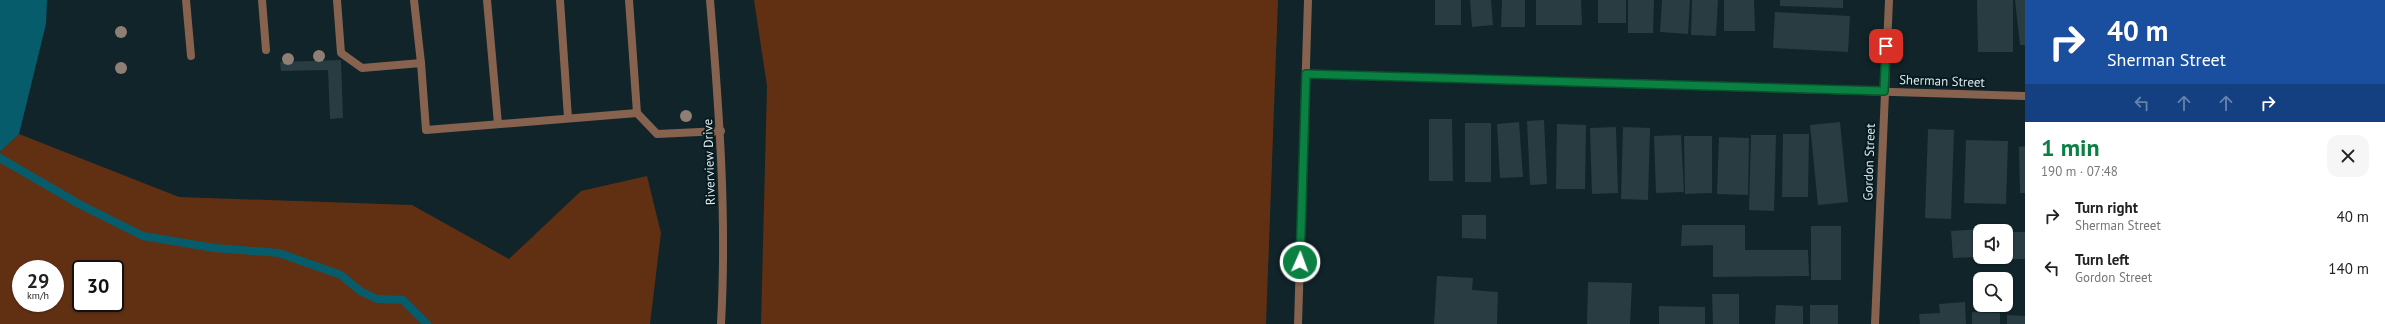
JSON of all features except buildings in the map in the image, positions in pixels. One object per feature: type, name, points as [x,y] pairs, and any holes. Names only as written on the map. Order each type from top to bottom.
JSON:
[{"type":"street","points":[[186,0],[190,56]]},
{"type":"street","points":[[262,0],[266,50]]},
{"type":"street","points":[[337,0],[341,53],[362,68],[421,63]]},
{"type":"street","points":[[414,0],[426,130],[637,113]]},
{"type":"street","points":[[487,0],[498,124]]},
{"type":"street","points":[[560,0],[568,118]]},
{"type":"street","points":[[629,0],[637,113],[657,134],[721,131]]},
{"type":"street","name":"Riverview Drive","points":[[710,0],[721,131],[723,193],[721,324]]},
{"type":"street","points":[[1298,324],[1308,0]]},
{"type":"street","name":"Gordon Street","points":[[1875,324],[1889,0]]},
{"type":"street","name":"Sherman Street","points":[[1306,74],[2025,96]]},
{"type":"shaded area","points":[[754,0],[1278,0],[1266,324],[761,324],[767,86]]},
{"type":"shaded area","points":[[19,134],[179,197],[412,205],[509,259],[581,191],[647,176],[661,233],[650,324],[0,324],[0,152]]},
{"type":"water","points":[[0,0],[47,0],[46,24],[19,134],[0,152]]},
{"type":"waterway","points":[[0,158],[79,204],[143,236],[214,248],[279,253],[341,275],[360,291],[377,299],[403,300],[427,324]]},
{"type":"route","points":[[1300,262],[1306,74],[1884,91],[1886,46]]}]
